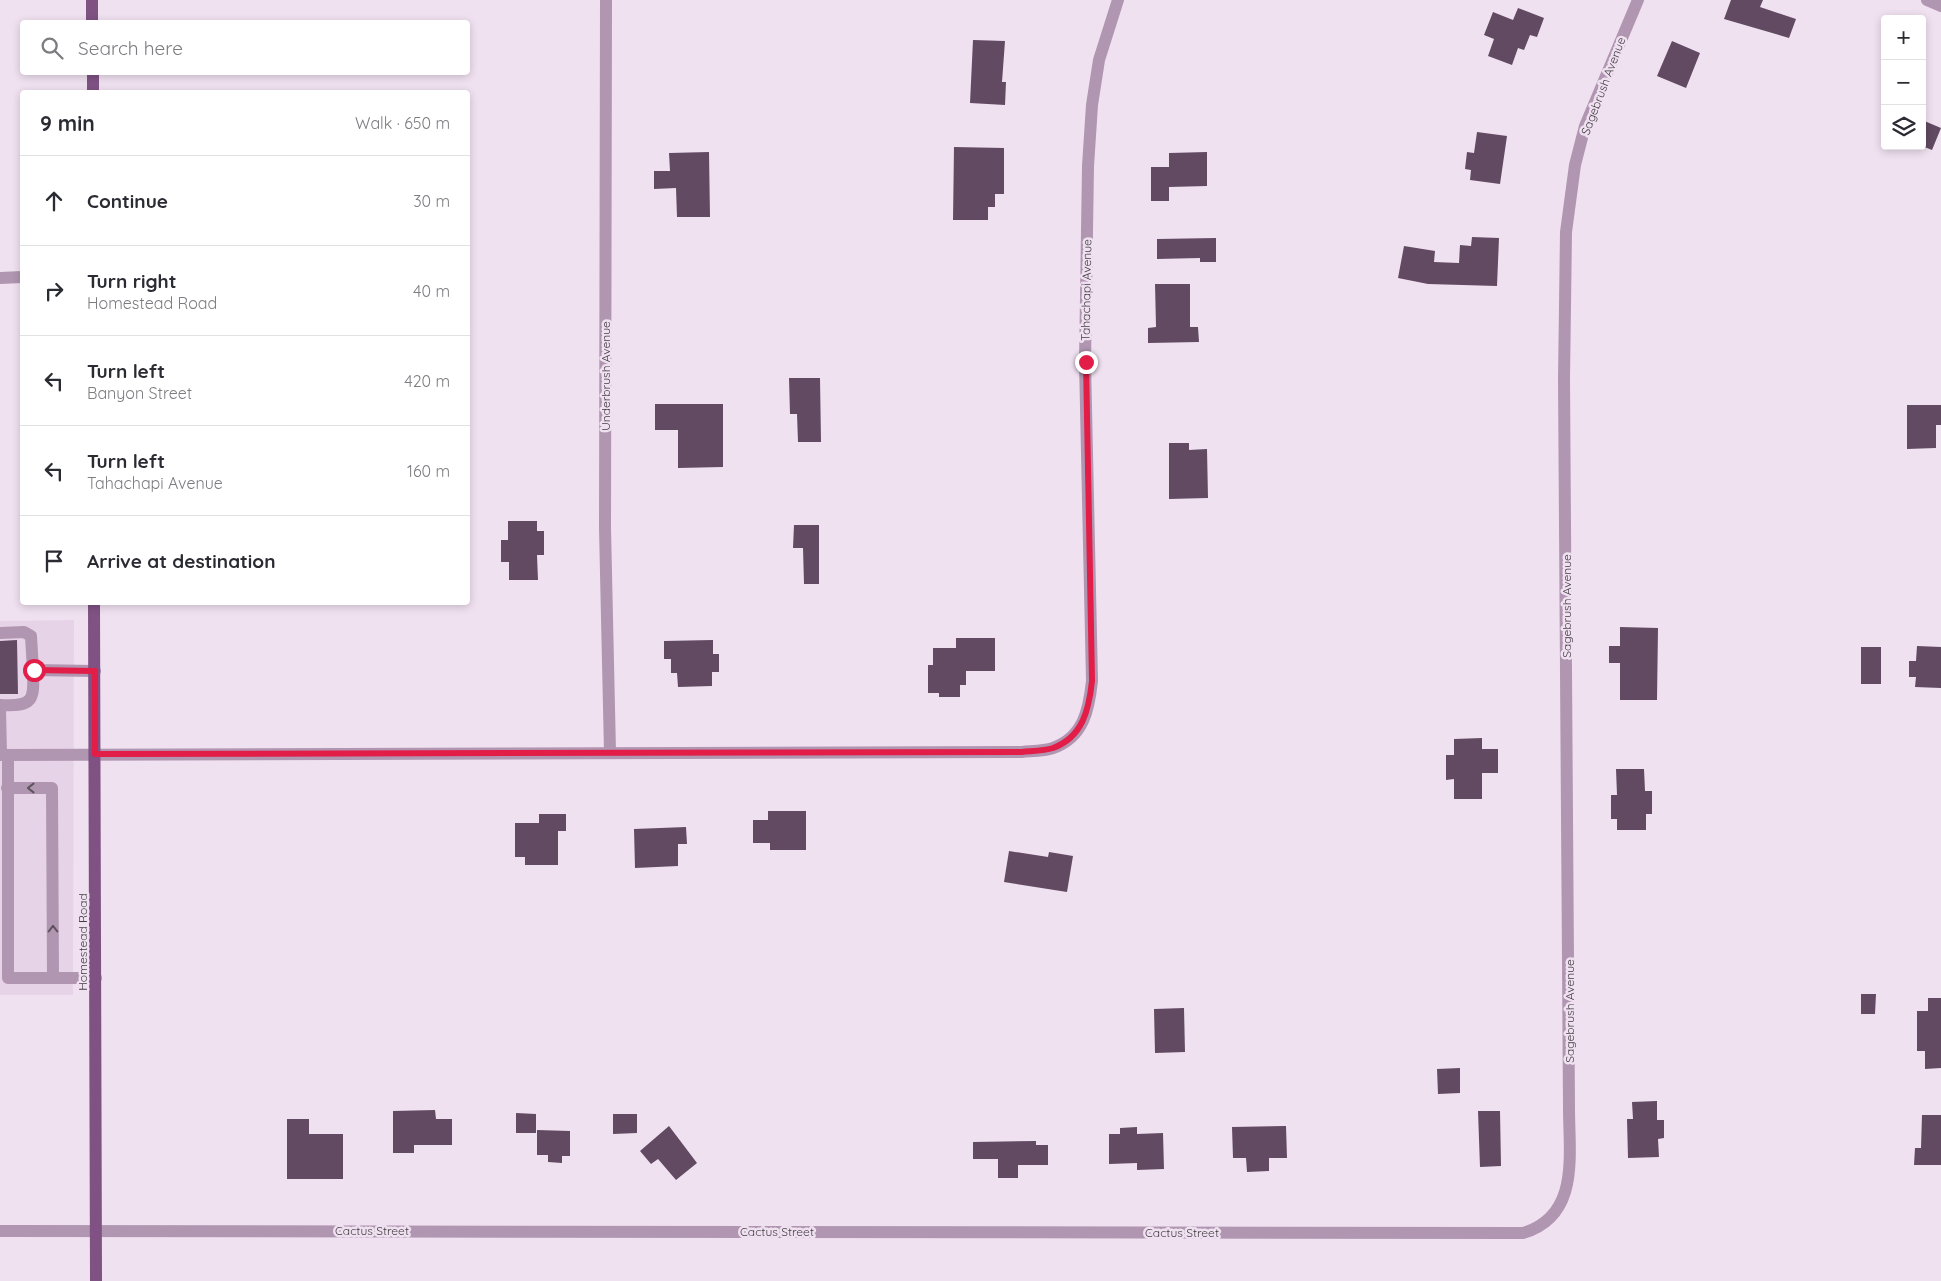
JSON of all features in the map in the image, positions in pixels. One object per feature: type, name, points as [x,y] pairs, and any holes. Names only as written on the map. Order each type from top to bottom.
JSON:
[{"type":"main road","points":[[92,0],[92,20]]},
{"type":"main road","points":[[92,75],[92,90]]},
{"type":"main road","name":"Homestead Road","points":[[94,605],[96,1281]]},
{"type":"street","name":"Underbrush Avenue","points":[[606,0],[604,528],[610,752]]},
{"type":"street","name":"Tahachapi Avenue","points":[[610,752],[1022,752],[1053,748],[1068,739],[1077,730],[1089,710],[1092,681],[1086,362],[1088,166],[1092,105],[1099,60],[1118,0]]},
{"type":"street","name":"Sagebrush Avenue","points":[[1551,1219],[1561,1205],[1568,1180],[1569,1135],[1564,379],[1566,232],[1575,165],[1585,126],[1638,0]]},
{"type":"street","points":[[1927,0],[1941,6]]},
{"type":"street","points":[[0,278],[20,277]]},
{"type":"street","points":[[0,633],[24,632],[31,636],[34,670],[34,695],[30,700],[22,704],[0,707],[5,797],[8,978],[96,978]]},
{"type":"street","points":[[34,670],[95,671]]},
{"type":"street","points":[[3,756],[610,752]]},
{"type":"street","points":[[5,797],[52,788],[53,978]]},
{"type":"street","name":"Cactus Street","points":[[0,1231],[96,1229],[1523,1233],[1536,1229],[1551,1219]]},
{"type":"shaded area","points":[[74,620],[73,995],[0,995],[0,621]]},
{"type":"building","points":[[1731,0],[1763,0],[1760,7],[1796,19],[1789,38],[1724,19]]},
{"type":"building","points":[[1518,8],[1544,18],[1537,37],[1530,35],[1524,50],[1518,48],[1512,65],[1488,56],[1494,39],[1484,35],[1493,12],[1513,20]]},
{"type":"building","points":[[973,40],[1005,41],[1002,82],[1006,82],[1005,105],[970,103]]},
{"type":"building","points":[[1672,41],[1700,53],[1686,88],[1657,76]]},
{"type":"building","points":[[1926,122],[1941,128],[1932,150],[1926,148]]},
{"type":"building","points":[[1477,132],[1507,136],[1500,184],[1470,180],[1471,170],[1465,169],[1467,152],[1474,153]]},
{"type":"building","points":[[954,147],[1004,148],[1004,194],[995,194],[995,207],[988,207],[988,220],[953,220]]},
{"type":"building","points":[[709,152],[710,217],[677,217],[676,188],[654,189],[654,171],[670,171],[669,153]]},
{"type":"building","points":[[1207,152],[1207,186],[1169,187],[1169,201],[1151,201],[1151,167],[1169,167],[1169,153]]},
{"type":"building","points":[[1472,237],[1499,238],[1497,286],[1428,284],[1398,278],[1404,246],[1435,251],[1434,262],[1459,263],[1460,245],[1471,246]]},
{"type":"building","points":[[1216,238],[1216,262],[1200,262],[1200,258],[1157,259],[1157,239]]},
{"type":"building","points":[[1155,284],[1190,284],[1190,327],[1198,327],[1199,342],[1148,343],[1148,328],[1156,327]]},
{"type":"building","points":[[789,378],[820,378],[821,442],[798,442],[797,414],[790,414]]},
{"type":"building","points":[[655,404],[723,404],[723,467],[678,468],[678,430],[655,430]]},
{"type":"building","points":[[1907,405],[1941,405],[1941,425],[1936,425],[1936,448],[1907,449]]},
{"type":"building","points":[[1169,443],[1189,443],[1189,450],[1207,449],[1208,498],[1169,499]]},
{"type":"building","points":[[508,521],[537,521],[537,531],[544,531],[544,555],[537,555],[538,580],[509,580],[509,562],[501,562],[501,540],[508,540]]},
{"type":"building","points":[[794,525],[819,525],[819,584],[804,584],[803,548],[793,548]]},
{"type":"building","points":[[1620,627],[1658,628],[1657,700],[1620,700],[1620,663],[1609,663],[1609,646],[1620,646]]},
{"type":"building","points":[[956,638],[995,638],[995,671],[966,671],[966,685],[960,685],[960,697],[939,697],[939,693],[928,693],[928,665],[933,665],[933,648],[956,648]]},
{"type":"building","points":[[17,640],[18,694],[0,694],[0,641]]},
{"type":"building","points":[[713,640],[713,654],[719,654],[719,672],[712,672],[712,686],[678,687],[677,673],[671,673],[671,659],[664,659],[664,641]]},
{"type":"building","points":[[1917,646],[1941,647],[1941,688],[1915,687],[1916,677],[1909,677],[1909,661],[1916,661]]},
{"type":"building","points":[[1861,647],[1881,647],[1881,684],[1861,684]]},
{"type":"building","points":[[1482,738],[1482,749],[1498,749],[1498,773],[1482,773],[1482,799],[1454,799],[1454,779],[1446,780],[1446,755],[1454,755],[1454,739]]},
{"type":"building","points":[[1616,769],[1644,769],[1645,791],[1652,791],[1652,814],[1646,814],[1646,830],[1617,830],[1617,819],[1611,819],[1611,795],[1617,795]]},
{"type":"building","points":[[768,811],[806,811],[806,850],[770,850],[770,843],[753,843],[753,820],[768,820]]},
{"type":"building","points":[[539,814],[566,814],[566,831],[558,831],[558,865],[525,865],[525,857],[515,857],[515,823],[539,823]]},
{"type":"building","points":[[686,827],[687,844],[678,844],[678,866],[635,868],[634,829]]},
{"type":"building","points":[[1009,851],[1048,857],[1049,852],[1073,856],[1067,892],[1004,882]]},
{"type":"building","points":[[1861,994],[1876,994],[1875,1014],[1861,1014]]},
{"type":"building","points":[[1928,998],[1941,998],[1941,1068],[1925,1069],[1925,1051],[1917,1051],[1917,1011],[1928,1011]]},
{"type":"building","points":[[1184,1008],[1185,1052],[1155,1053],[1154,1009]]},
{"type":"building","points":[[1460,1068],[1460,1093],[1438,1094],[1437,1069]]},
{"type":"building","points":[[1657,1101],[1657,1120],[1664,1120],[1664,1138],[1658,1139],[1659,1157],[1628,1158],[1627,1119],[1633,1119],[1632,1102]]},
{"type":"building","points":[[435,1110],[436,1119],[452,1119],[452,1145],[414,1145],[414,1153],[393,1153],[393,1111]]},
{"type":"building","points":[[1478,1111],[1500,1111],[1501,1166],[1480,1167]]},
{"type":"building","points":[[516,1113],[536,1114],[536,1133],[516,1133]]},
{"type":"building","points":[[613,1114],[637,1114],[637,1133],[613,1134]]},
{"type":"building","points":[[1922,1115],[1941,1115],[1941,1165],[1914,1165],[1915,1148],[1921,1148]]},
{"type":"building","points":[[287,1119],[309,1119],[309,1134],[343,1134],[343,1179],[287,1179]]},
{"type":"building","points":[[669,1126],[697,1163],[676,1180],[658,1159],[651,1164],[640,1151]]},
{"type":"building","points":[[1286,1126],[1287,1158],[1269,1158],[1269,1171],[1247,1172],[1246,1158],[1233,1158],[1232,1127]]},
{"type":"building","points":[[1137,1127],[1137,1134],[1163,1133],[1164,1169],[1137,1170],[1137,1163],[1109,1164],[1109,1134],[1120,1134],[1120,1128]]},
{"type":"building","points":[[537,1130],[570,1131],[570,1156],[562,1156],[562,1163],[548,1162],[548,1155],[537,1155]]},
{"type":"building","points":[[1036,1141],[1036,1145],[1048,1145],[1048,1165],[1018,1165],[1018,1178],[998,1178],[998,1159],[973,1159],[973,1142]]},
{"type":"route","points":[[34,670],[95,671],[95,754],[1022,752],[1053,748],[1068,739],[1077,730],[1089,710],[1092,681],[1086,362]]}]
